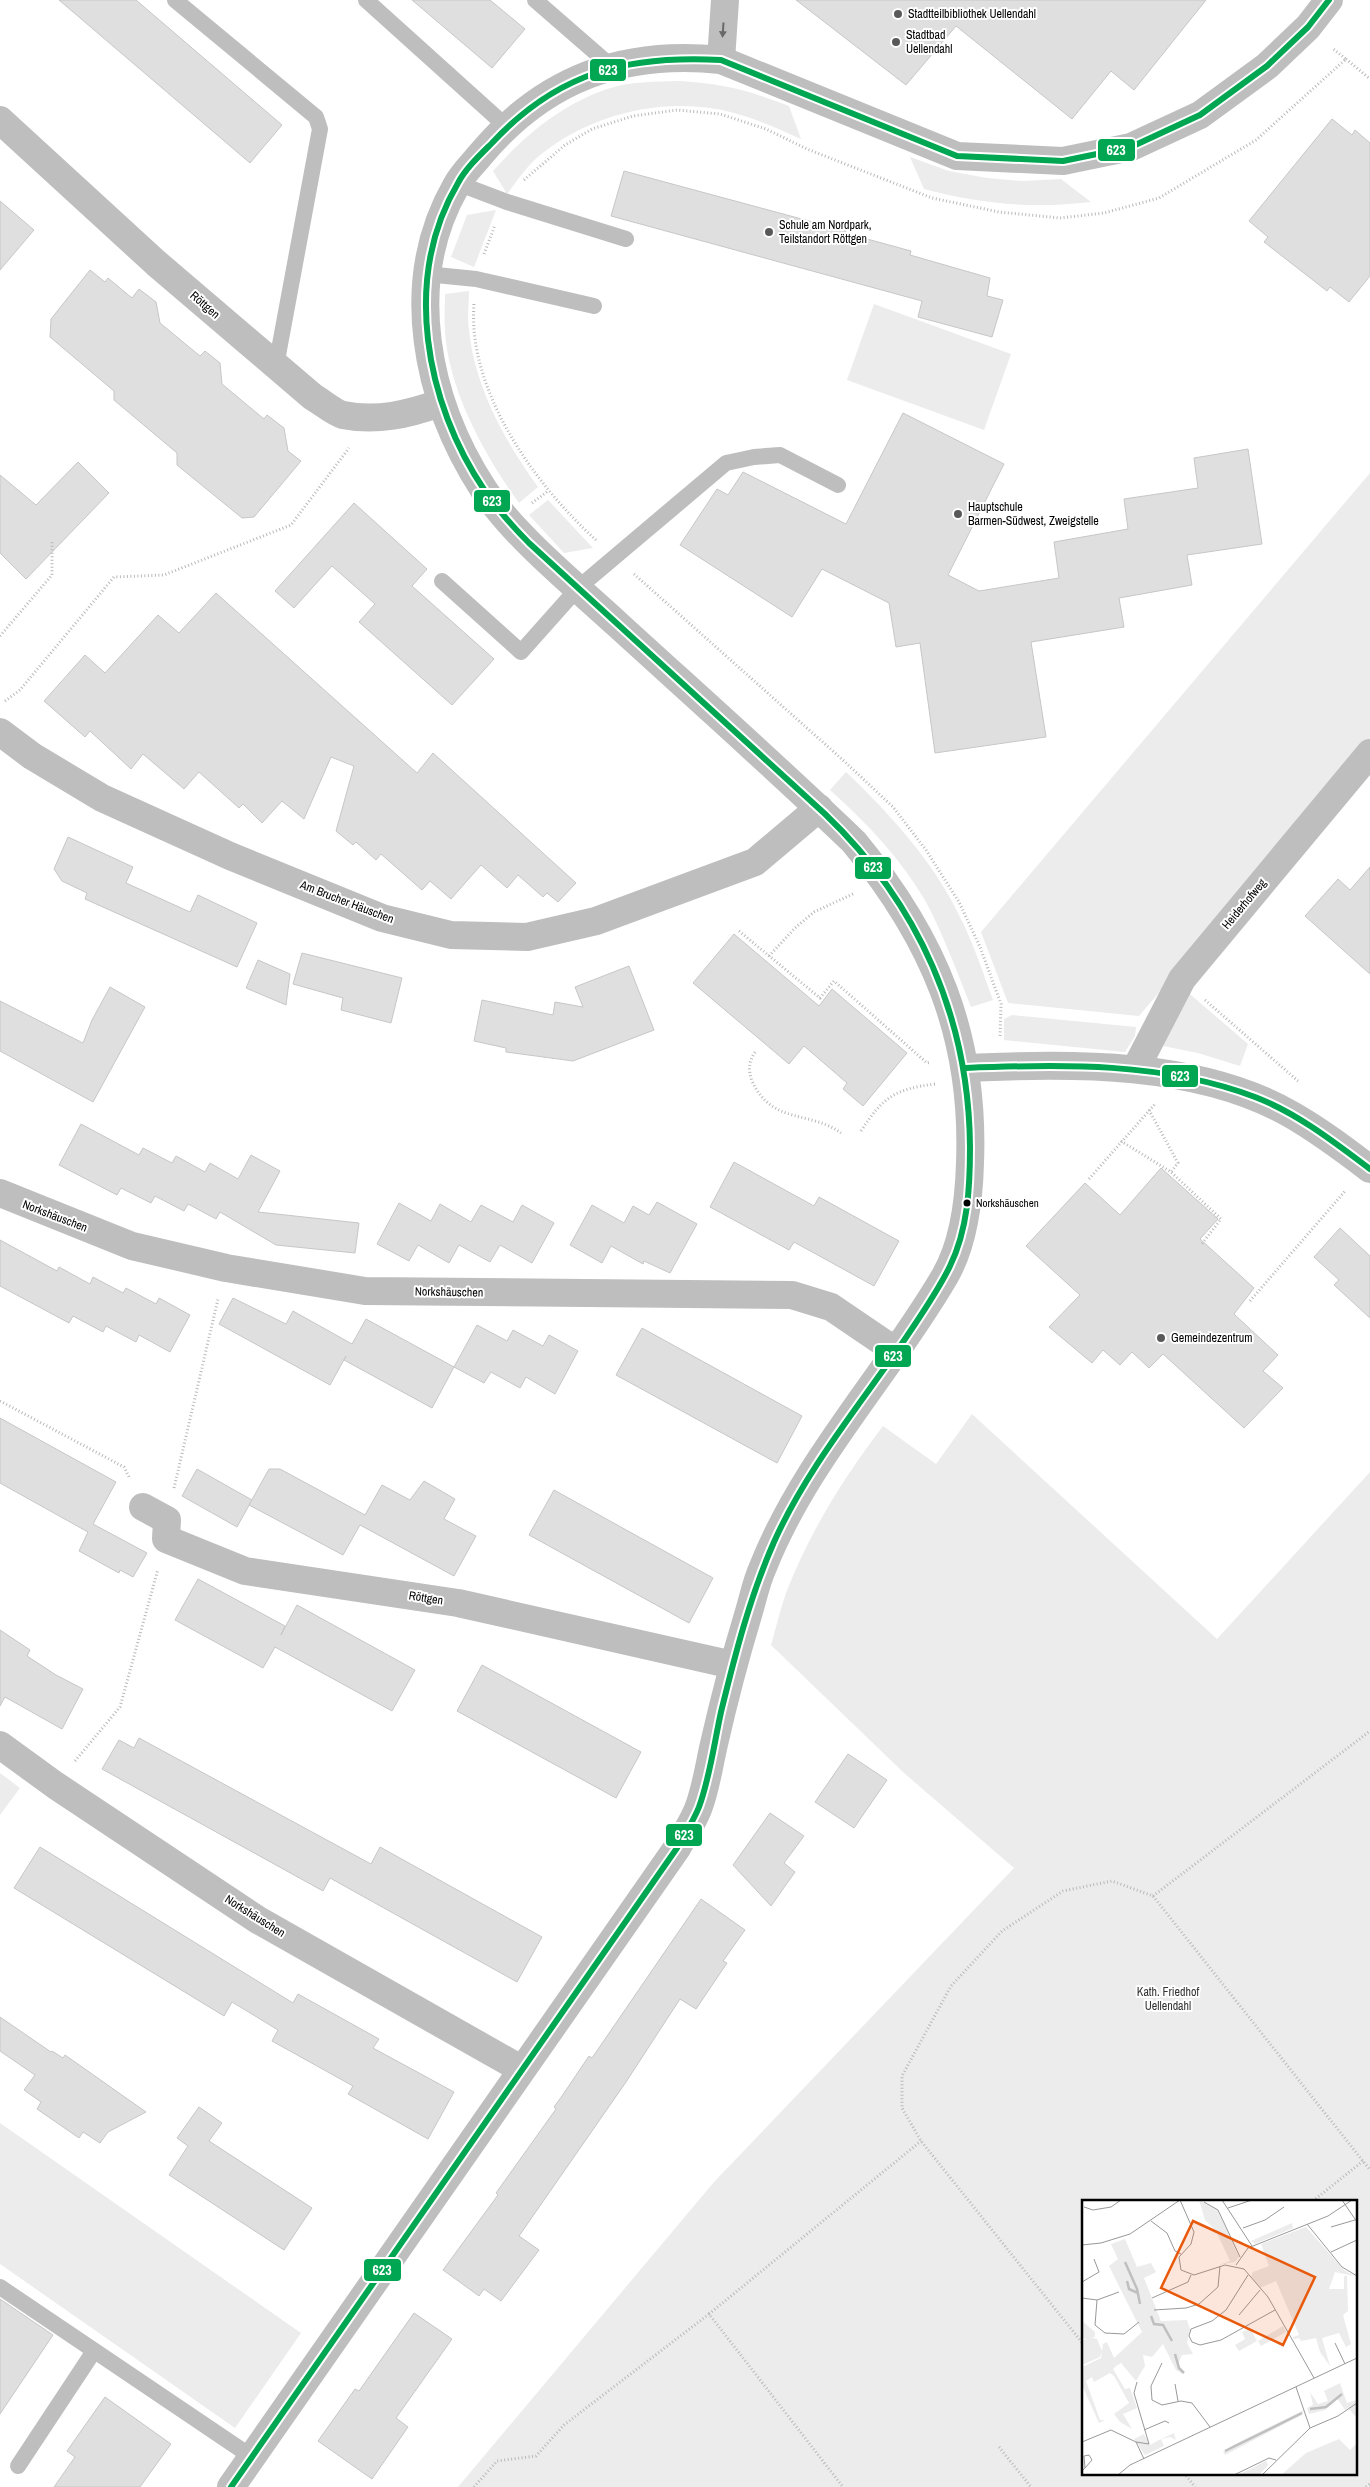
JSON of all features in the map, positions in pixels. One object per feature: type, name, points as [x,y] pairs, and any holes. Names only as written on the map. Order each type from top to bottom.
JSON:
[{"type":"street","points":[[721,60],[725,0]]},
{"type":"street","points":[[231,2487],[521,2069],[678,1848],[698,1809],[733,1665],[762,1567],[802,1487],[899,1350],[947,1272],[963,1226],[970,1180],[971,1133],[966,1069],[954,1017],[935,968],[914,925],[885,879],[854,842],[819,808],[578,588],[510,521],[485,490],[440,403],[426,336],[426,274],[444,210],[457,183],[488,146],[536,102],[574,79],[612,67],[654,58],[690,57],[721,60],[958,156],[1063,161],[1131,147],[1200,115],[1267,66],[1308,27],[1329,0]]},
{"type":"street","name":"Röttgen","points":[[0,120],[156,262],[313,397],[342,414],[372,418],[395,416],[440,403]]},
{"type":"street","name":"Am Brucher Häuschen","points":[[0,732],[32,756],[102,798],[230,856],[382,918],[451,935],[527,937],[596,921],[755,862],[819,808]]},
{"type":"street","name":"Heiderhofweg","points":[[1136,1068],[1182,979],[1370,753]]},
{"type":"street","points":[[966,1069],[999,1067],[1136,1068],[1181,1075],[1239,1092],[1291,1114],[1337,1144],[1368,1168]]},
{"type":"street","name":"Norkshäuschen","points":[[0,1193],[132,1246],[226,1268],[366,1291],[792,1295],[831,1306],[884,1343],[899,1350]]},
{"type":"street","name":"Röttgen","points":[[144,1507],[166,1530],[245,1571],[458,1603],[733,1665]]},
{"type":"street","name":"Norkshäuschen","points":[[0,1745],[55,1785],[258,1920],[521,2069]]},
{"type":"lane","points":[[175,0],[316,117],[320,129],[276,366]]},
{"type":"lane","points":[[366,0],[508,128]]},
{"type":"lane","points":[[535,0],[612,67]]},
{"type":"lane","points":[[457,183],[507,202],[626,239]]},
{"type":"lane","points":[[426,274],[476,279],[594,306]]},
{"type":"lane","points":[[442,582],[521,652],[578,588],[726,463],[754,457],[780,456],[838,485]]},
{"type":"lane","points":[[0,2287],[252,2457]]},
{"type":"lane","points":[[18,2466],[94,2351]]},
{"type":"path","points":[[1308,27],[1370,79]]},
{"type":"path","points":[[999,1067],[1001,1004],[980,947],[959,902],[926,850],[893,807],[844,761],[571,518],[548,491],[515,445],[496,407],[485,377],[477,346],[474,310],[476,279],[488,244],[507,202],[537,167],[565,146],[592,129],[632,116],[677,110],[720,114],[766,129],[806,149],[932,198],[999,212],[1060,218],[1104,213],[1158,198],[1256,140],[1346,59]]},
{"type":"path","points":[[0,706],[20,690],[114,577],[164,575],[291,525],[372,418]]},
{"type":"path","points":[[0,636],[52,575],[52,540]]},
{"type":"path","points":[[769,956],[795,928],[814,912],[885,879]]},
{"type":"path","points":[[739,931],[820,998],[834,982],[927,1063],[966,1069]]},
{"type":"path","points":[[1182,979],[1300,1083]]},
{"type":"path","points":[[755,1052],[750,1060],[750,1075],[757,1092],[771,1107],[792,1116],[823,1122],[841,1134]]},
{"type":"path","points":[[861,1130],[884,1101],[900,1090],[933,1084],[966,1069]]},
{"type":"path","points":[[1089,1180],[1121,1141],[1181,1075]]},
{"type":"path","points":[[1149,1110],[1178,1163],[1171,1172]]},
{"type":"path","points":[[1121,1141],[1171,1172],[1221,1219],[1202,1245]]},
{"type":"path","points":[[1250,1301],[1368,1168]]},
{"type":"path","points":[[55,1785],[120,1707],[166,1530],[226,1268]]},
{"type":"path","points":[[0,1401],[124,1467],[144,1507]]},
{"type":"path","points":[[1153,1896],[1370,1731]]},
{"type":"path","points":[[1082,2342],[921,2141],[902,2108],[902,2076],[951,1986],[1002,1931],[1063,1891],[1112,1881],[1153,1896],[1370,2170]]},
{"type":"path","points":[[474,2487],[497,2461],[536,2456],[564,2425],[708,2314],[921,2141]]},
{"type":"path","points":[[1314,2200],[1363,2161]]},
{"type":"path","points":[[708,2314],[843,2487]]},
{"type":"path","points":[[999,2447],[1031,2487]]},
{"type":"path","points":[[1185,2474],[1195,2487]]},
{"type":"path","points":[[1366,2487],[1370,2484]]},
{"type":"green space","points":[[680,81],[736,89],[789,106],[801,139],[760,121],[734,113],[709,108],[657,107],[606,119],[560,141],[534,160],[507,194],[493,171],[518,145],[545,122],[559,112],[590,96],[607,89],[643,82]]},
{"type":"green space","points":[[910,157],[949,171],[987,178],[1022,181],[1061,179],[1091,202],[1049,205],[1007,204],[986,202],[924,189]]},
{"type":"green space","points":[[496,210],[474,267],[451,257],[467,215]]},
{"type":"green space","points":[[469,291],[468,315],[472,352],[485,393],[503,432],[538,487],[519,503],[482,444],[461,400],[453,377],[445,327],[445,294]]},
{"type":"green space","points":[[874,304],[1011,354],[984,430],[847,380]]},
{"type":"green space","points":[[1370,473],[1370,744],[1139,1016],[1008,1003],[981,932]]},
{"type":"green space","points":[[548,500],[593,548],[564,553],[529,515]]},
{"type":"green space","points":[[846,772],[895,822],[938,878],[966,929],[993,1000],[971,1007],[939,928],[916,886],[882,842],[830,790]]},
{"type":"green space","points":[[1184,989],[1248,1044],[1240,1066],[1198,1053],[1158,1045]]},
{"type":"green space","points":[[1012,1015],[1136,1027],[1135,1036],[1125,1052],[1004,1040],[1004,1019]]},
{"type":"green space","name":"Kath. Friedhof Uellendahl","points":[[972,1414],[1217,1639],[1370,1472],[1370,2487],[458,2487],[714,2182],[1014,1868],[904,1773],[771,1645],[786,1593],[805,1549],[841,1485],[883,1426],[936,1464]]},
{"type":"green space","points":[[0,1773],[20,1788],[0,1815]]},
{"type":"green space","points":[[0,2123],[301,2333],[235,2428],[0,2264]]},
{"type":"building","points":[[59,0],[136,0],[282,125],[250,163]]},
{"type":"building","points":[[412,0],[490,0],[525,29],[492,68]]},
{"type":"building","points":[[796,0],[1206,0],[1134,90],[1111,71],[1072,119],[956,26],[906,85]]},
{"type":"building","points":[[1332,119],[1352,135],[1355,130],[1370,143],[1370,276],[1349,302],[1330,287],[1327,291],[1264,242],[1268,237],[1249,221]]},
{"type":"building","points":[[624,171],[846,231],[845,233],[911,251],[910,255],[990,278],[987,296],[1003,300],[992,337],[918,317],[922,301],[611,216]]},
{"type":"building","points":[[0,201],[34,230],[0,270]]},
{"type":"building","points":[[90,270],[105,282],[108,278],[132,298],[139,289],[156,302],[160,323],[200,356],[205,351],[220,363],[222,384],[264,419],[267,415],[284,428],[288,451],[301,461],[254,517],[242,518],[177,465],[177,453],[114,400],[114,391],[50,337],[51,319]]},
{"type":"building","points":[[903,413],[1004,464],[948,575],[979,591],[1059,578],[1054,542],[1128,529],[1124,499],[1198,488],[1194,458],[1248,449],[1262,544],[1187,555],[1192,585],[1119,598],[1124,627],[1031,642],[1046,737],[935,753],[920,643],[896,647],[889,603],[822,569],[792,617],[680,545],[717,489],[728,495],[743,472],[846,524]]},
{"type":"building","points":[[78,462],[109,493],[26,579],[0,553],[0,475],[36,505]]},
{"type":"building","points":[[354,503],[427,569],[412,586],[494,659],[452,705],[359,622],[375,604],[332,566],[294,608],[275,591]]},
{"type":"building","points":[[216,593],[417,773],[433,753],[576,883],[558,902],[547,893],[543,897],[518,875],[507,888],[481,865],[451,899],[430,881],[422,890],[381,854],[376,860],[356,842],[353,845],[336,831],[354,766],[331,757],[304,819],[282,801],[262,823],[243,804],[239,808],[199,772],[184,789],[143,754],[131,769],[90,731],[85,737],[44,701],[85,655],[105,673],[158,615],[179,633]]},
{"type":"building","points":[[68,837],[133,867],[126,883],[190,912],[198,895],[257,923],[237,967],[85,899],[87,893],[62,881],[54,869]]},
{"type":"building","points":[[1370,867],[1370,974],[1305,916],[1338,879],[1350,890]]},
{"type":"building","points":[[734,934],[819,1006],[832,989],[907,1053],[863,1106],[843,1089],[847,1083],[804,1046],[789,1064],[693,983]]},
{"type":"building","points":[[302,953],[402,978],[391,1023],[341,1010],[343,998],[293,984]]},
{"type":"building","points":[[258,960],[290,974],[286,1005],[246,988]]},
{"type":"building","points":[[629,966],[654,1030],[573,1061],[506,1052],[506,1048],[474,1041],[482,1000],[553,1015],[555,1002],[583,1007],[575,987]]},
{"type":"building","points":[[110,987],[145,1007],[93,1102],[0,1051],[0,1001],[83,1043],[92,1020]]},
{"type":"building","points":[[81,1124],[139,1155],[143,1148],[172,1163],[176,1156],[205,1172],[210,1163],[238,1179],[251,1155],[280,1171],[258,1212],[359,1223],[355,1253],[276,1245],[220,1212],[216,1219],[188,1204],[184,1211],[155,1196],[151,1203],[121,1188],[117,1195],[59,1165]]},
{"type":"building","points":[[734,1162],[814,1206],[819,1197],[899,1241],[874,1286],[794,1242],[789,1250],[710,1207]]},
{"type":"building","name":"Gemeindezentrum","points":[[1161,1168],[1218,1219],[1200,1239],[1254,1288],[1234,1314],[1278,1355],[1263,1371],[1283,1388],[1244,1428],[1163,1354],[1149,1368],[1132,1352],[1120,1365],[1103,1350],[1092,1363],[1049,1327],[1080,1295],[1026,1246],[1085,1183],[1120,1215]]},
{"type":"building","points":[[657,1202],[697,1224],[670,1273],[644,1261],[643,1264],[611,1246],[602,1263],[570,1245],[592,1205],[624,1223],[633,1206],[649,1215]]},
{"type":"building","points":[[399,1203],[431,1221],[440,1204],[471,1222],[481,1205],[513,1222],[522,1205],[554,1223],[532,1263],[500,1245],[490,1262],[459,1245],[449,1263],[418,1245],[409,1261],[377,1244]]},
{"type":"building","points":[[1340,1228],[1370,1256],[1370,1318],[1334,1285],[1339,1280],[1314,1257]]},
{"type":"building","points":[[0,1240],[57,1271],[59,1267],[90,1284],[93,1277],[123,1293],[126,1288],[156,1304],[159,1298],[190,1315],[170,1352],[139,1335],[136,1342],[106,1326],[103,1332],[73,1316],[69,1323],[0,1286]]},
{"type":"building","points":[[233,1298],[286,1324],[293,1311],[352,1344],[366,1319],[454,1367],[432,1408],[344,1360],[346,1356],[330,1385],[219,1324]]},
{"type":"building","points":[[477,1325],[507,1341],[513,1330],[543,1346],[549,1335],[578,1351],[555,1394],[526,1377],[520,1388],[491,1372],[484,1383],[454,1367]]},
{"type":"building","points":[[642,1328],[802,1416],[777,1463],[616,1375]]},
{"type":"building","points":[[0,1418],[116,1482],[93,1524],[147,1553],[133,1577],[120,1570],[119,1573],[79,1551],[88,1532],[0,1483]]},
{"type":"building","points":[[197,1469],[252,1500],[237,1527],[182,1496]]},
{"type":"building","points":[[269,1469],[280,1469],[365,1515],[382,1485],[410,1500],[424,1481],[455,1499],[444,1519],[476,1536],[454,1576],[360,1525],[343,1555],[249,1505]]},
{"type":"building","points":[[554,1490],[713,1578],[689,1623],[529,1535]]},
{"type":"building","points":[[198,1579],[285,1626],[281,1635],[297,1605],[415,1670],[392,1711],[275,1647],[263,1668],[175,1620]]},
{"type":"building","points":[[0,1630],[30,1650],[27,1656],[56,1675],[83,1689],[62,1729],[5,1697],[0,1706]]},
{"type":"building","points":[[482,1665],[641,1752],[616,1798],[457,1711]]},
{"type":"building","points":[[139,1738],[371,1864],[380,1847],[542,1937],[517,1982],[330,1878],[323,1891],[102,1769],[119,1740],[134,1748]]},
{"type":"building","points":[[848,1754],[887,1780],[854,1828],[815,1802]]},
{"type":"building","points":[[770,1813],[804,1836],[784,1863],[795,1872],[771,1906],[733,1865]]},
{"type":"building","points":[[40,1847],[293,2003],[298,1994],[379,2039],[373,2048],[454,2092],[428,2139],[348,2094],[353,2086],[272,2041],[278,2030],[232,2002],[224,2016],[14,1888]]},
{"type":"building","points":[[701,1899],[745,1930],[723,1961],[727,1963],[696,2009],[680,1999],[626,2082],[519,2236],[539,2250],[501,2301],[484,2289],[479,2296],[443,2270],[498,2195],[496,2193],[556,2109],[554,2107],[589,2056],[592,2058]]},
{"type":"building","points":[[0,2017],[51,2052],[63,2058],[65,2055],[146,2112],[108,2132],[100,2143],[83,2132],[79,2138],[37,2109],[41,2102],[24,2090],[35,2075],[0,2051]]},
{"type":"building","points":[[199,2107],[222,2123],[209,2141],[312,2208],[284,2250],[169,2175],[188,2146],[177,2138]]},
{"type":"building","points":[[0,2299],[53,2335],[0,2414]]},
{"type":"building","points":[[414,2313],[452,2339],[396,2418],[408,2427],[372,2479],[318,2441],[355,2389],[359,2391]]},
{"type":"building","points":[[105,2397],[171,2444],[140,2487],[54,2487],[75,2457],[67,2451]]},
{"type":"transit line","name":"623","points":[[231,2487],[677,1848],[699,1807],[712,1760],[721,1712],[744,1626],[765,1562],[774,1542],[802,1488],[818,1463],[905,1339],[940,1285],[956,1252],[967,1208],[970,1147],[967,1099],[960,1053],[948,1009],[932,966],[912,925],[887,886],[858,849],[825,814],[529,543],[490,498],[464,456],[448,419],[435,380],[428,340],[426,299],[430,259],[441,220],[465,172],[517,119],[542,99],[569,84],[596,73],[625,65],[687,59],[721,60],[957,156],[1063,161],[1131,147],[1200,115],[1267,66],[1308,27],[1329,0]]},
{"type":"transit line","name":"623","points":[[966,1068],[1075,1066],[1148,1071],[1185,1077],[1255,1097],[1286,1111],[1315,1129],[1370,1169]]},
{"type":"place","name":"Stadtteilbibliothek Uellendahl","points":[[898,14]]},
{"type":"place","name":"Stadtbad Uellendahl","points":[[896,42]]},
{"type":"place","name":"Schule am Nordpark, Teilstandort Röttgen","points":[[769,232]]},
{"type":"place","name":"Hauptschule Barmen-Südwest, Zweigstelle","points":[[958,514]]},
{"type":"place","name":"Norkshäuschen","points":[[967,1203]]},
{"type":"place","name":"Gemeindezentrum","points":[[1161,1338]]}]
